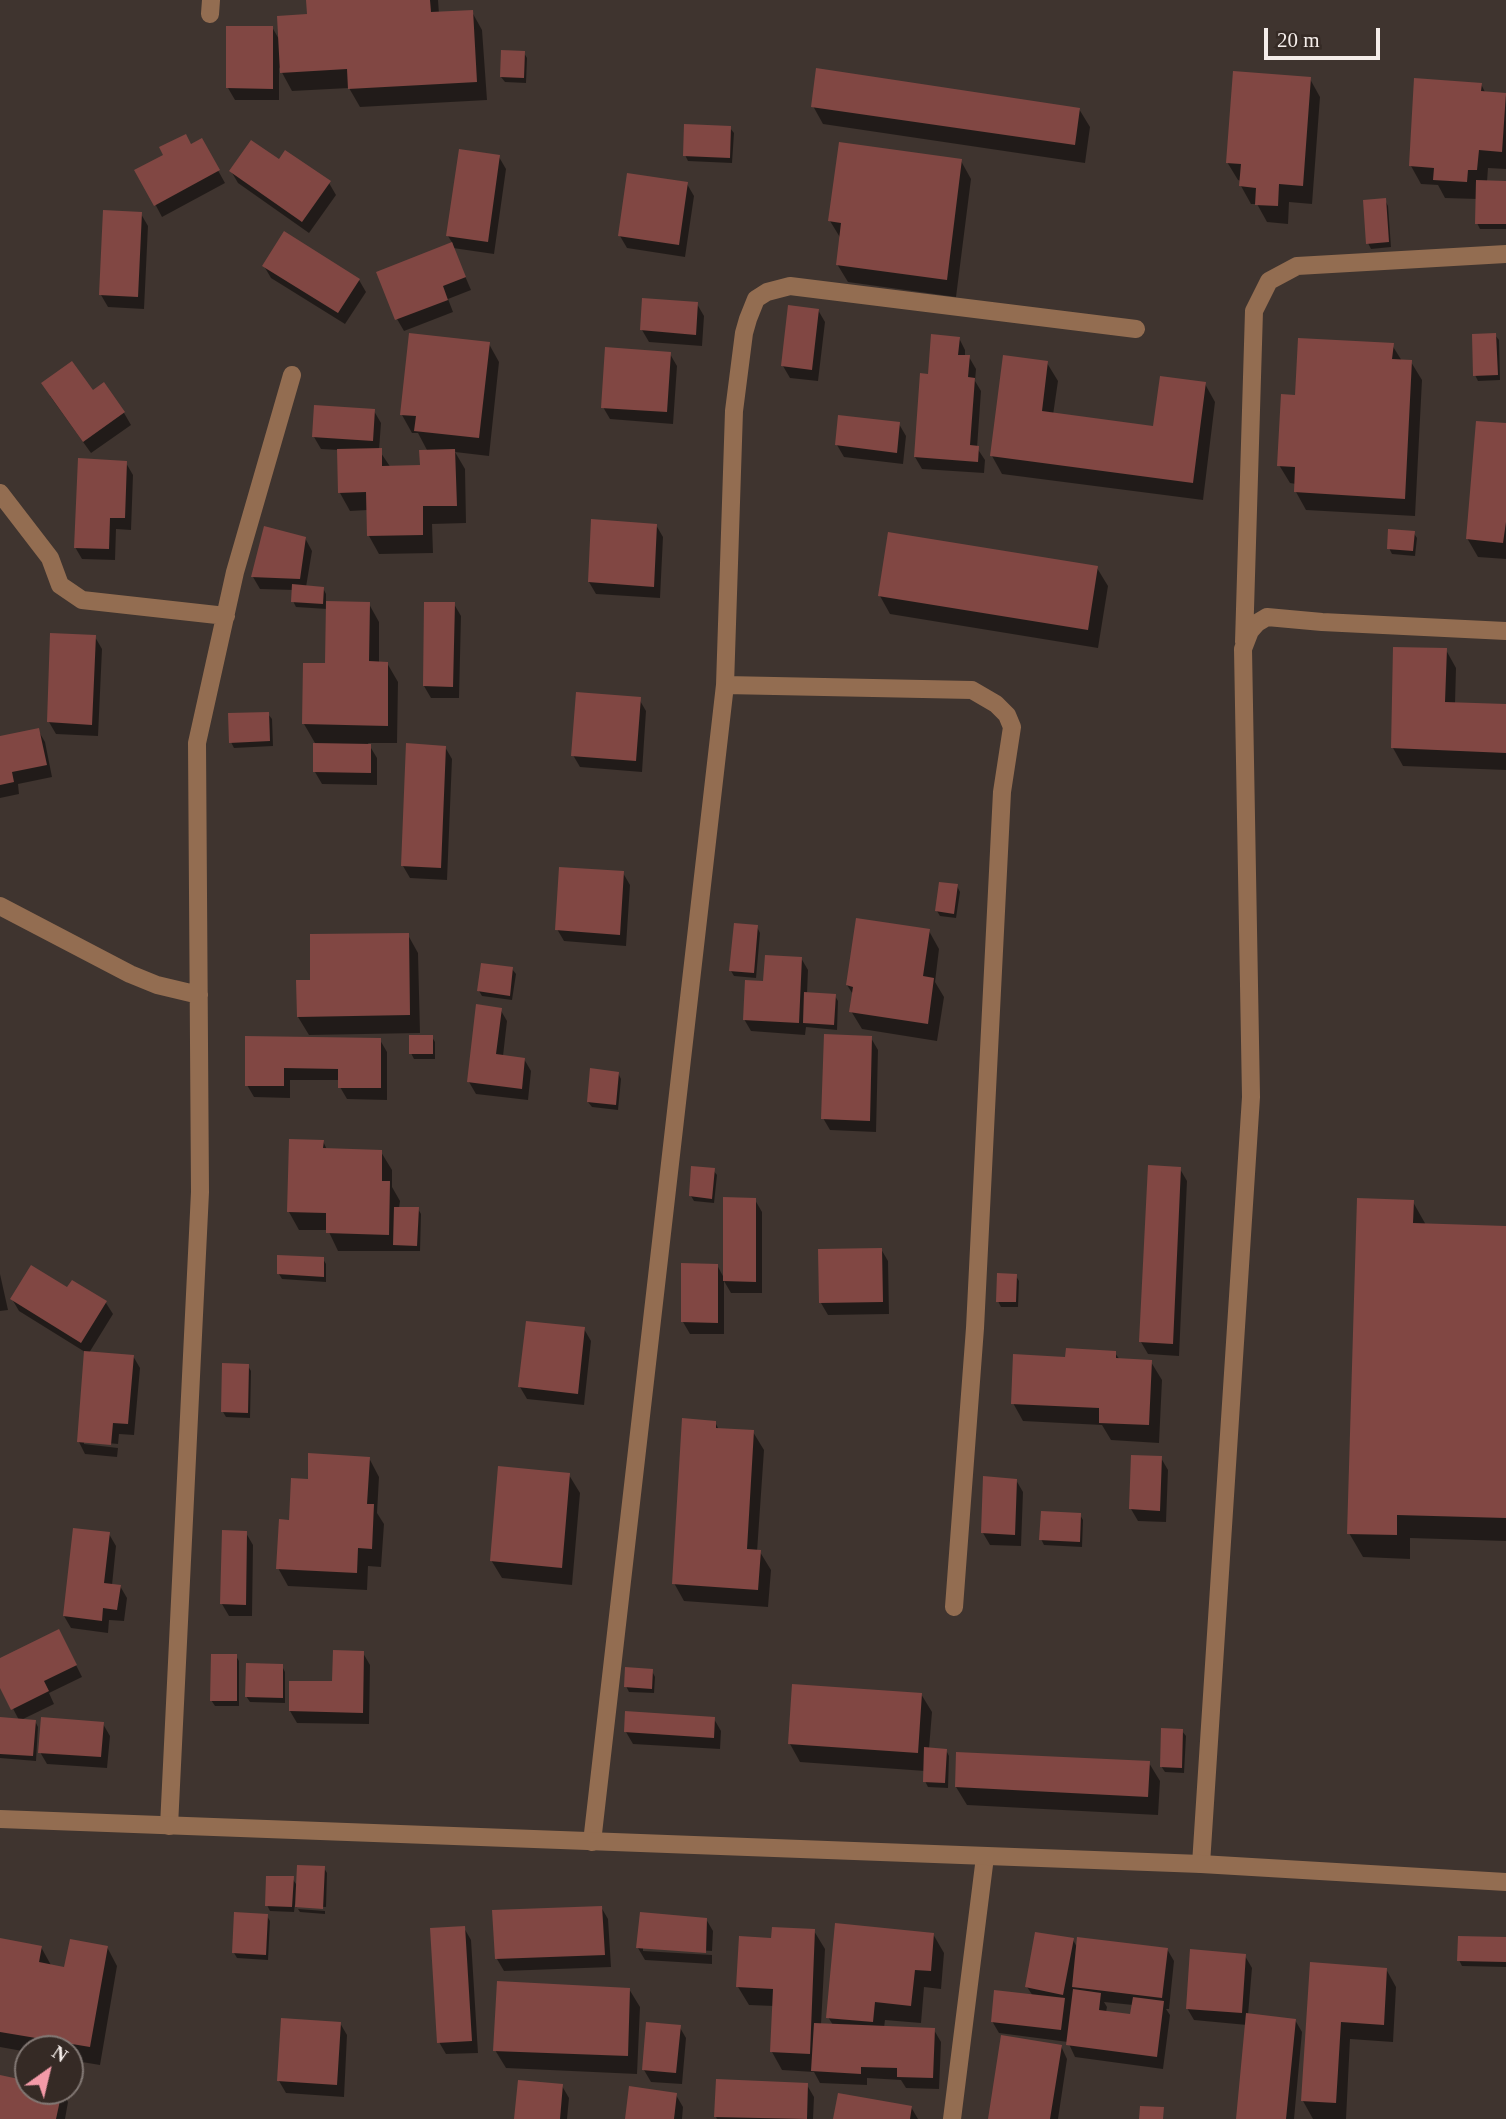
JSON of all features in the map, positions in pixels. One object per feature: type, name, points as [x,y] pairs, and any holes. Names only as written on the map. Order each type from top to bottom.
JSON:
[{"type":"street","points":[[1201,1864],[1251,1097],[1244,649],[1254,311],[1269,281],[1297,266],[1506,254]]},
{"type":"street","points":[[592,1842],[725,685],[734,411],[744,333],[756,299],[767,292],[790,286],[1136,329]]},
{"type":"street","points":[[169,1826],[200,1192],[197,743],[235,572],[292,375]]},
{"type":"street","points":[[0,493],[50,558],[60,585],[82,600],[226,615]]},
{"type":"street","points":[[1244,649],[1250,631],[1267,617],[1506,631]]},
{"type":"street","points":[[725,685],[972,690],[996,704],[1007,715],[1012,727],[1002,792],[975,1328],[954,1607]]},
{"type":"street","points":[[0,906],[130,974],[157,985],[199,995]]},
{"type":"street","points":[[0,1819],[1201,1864],[1506,1882]]},
{"type":"street","points":[[952,2119],[985,1857]]},
{"type":"building","points":[[306,0],[430,0],[431,12],[473,10],[477,82],[348,89],[347,69],[280,73],[277,16],[307,14]]},
{"type":"building","points":[[226,26],[273,26],[273,89],[226,88]]},
{"type":"building","points":[[501,50],[525,51],[524,78],[500,77]]},
{"type":"building","points":[[816,68],[1080,108],[1075,145],[811,107]]},
{"type":"building","points":[[1233,71],[1311,77],[1303,186],[1279,184],[1278,206],[1255,205],[1256,188],[1239,186],[1241,164],[1226,163]]},
{"type":"building","points":[[1414,78],[1482,83],[1481,91],[1506,93],[1502,152],[1479,150],[1477,170],[1468,170],[1467,182],[1433,180],[1434,168],[1409,166]]},
{"type":"building","points":[[684,124],[731,126],[730,158],[683,156]]},
{"type":"building","points":[[186,134],[191,144],[202,138],[220,170],[154,206],[134,170],[163,155],[159,147]]},
{"type":"building","points":[[251,140],[279,159],[285,150],[331,181],[302,222],[229,171]]},
{"type":"building","points":[[839,142],[962,159],[947,280],[836,265],[841,223],[828,221]]},
{"type":"building","points":[[459,149],[500,155],[488,242],[446,236]]},
{"type":"building","points":[[627,173],[688,182],[679,245],[618,236]]},
{"type":"building","points":[[1476,180],[1506,181],[1506,224],[1475,224]]},
{"type":"building","points":[[1386,198],[1389,242],[1366,244],[1363,200]]},
{"type":"building","points":[[103,210],[142,212],[138,297],[99,295]]},
{"type":"building","points":[[284,231],[360,279],[338,313],[262,266]]},
{"type":"building","points":[[452,242],[466,277],[443,286],[448,300],[395,320],[376,272]]},
{"type":"building","points":[[642,298],[698,302],[696,335],[640,330]]},
{"type":"building","points":[[788,305],[819,309],[812,370],[781,366]]},
{"type":"building","points":[[409,333],[490,342],[479,438],[414,431],[416,416],[400,415]]},
{"type":"building","points":[[1496,333],[1498,375],[1473,376],[1472,334]]},
{"type":"building","points":[[931,334],[960,337],[958,355],[970,355],[968,377],[975,378],[970,445],[979,446],[978,462],[914,457],[920,373],[928,374]]},
{"type":"building","points":[[1298,338],[1394,343],[1392,359],[1412,360],[1405,499],[1294,492],[1295,467],[1277,466],[1281,394],[1295,395]]},
{"type":"building","points":[[605,347],[671,352],[667,412],[601,408]]},
{"type":"building","points":[[1003,355],[1048,361],[1042,411],[1153,426],[1160,376],[1206,382],[1193,483],[990,456]]},
{"type":"building","points":[[72,361],[93,390],[104,382],[125,412],[83,442],[41,383]]},
{"type":"building","points":[[314,405],[375,409],[373,441],[312,437]]},
{"type":"building","points":[[838,415],[900,422],[897,453],[835,445]]},
{"type":"building","points":[[1476,421],[1506,423],[1506,522],[1503,543],[1466,539]]},
{"type":"building","points":[[382,448],[382,466],[420,465],[419,450],[455,449],[457,506],[423,506],[423,535],[367,536],[366,492],[338,493],[337,449]]},
{"type":"building","points":[[78,458],[127,461],[125,518],[110,518],[109,549],[74,548]]},
{"type":"building","points":[[591,519],[657,524],[654,587],[588,582]]},
{"type":"building","points":[[264,526],[306,537],[300,579],[251,577]]},
{"type":"building","points":[[1388,529],[1415,531],[1413,551],[1387,549]]},
{"type":"building","points":[[888,532],[1098,566],[1088,630],[878,596]]},
{"type":"building","points":[[292,584],[324,587],[323,604],[291,602]]},
{"type":"building","points":[[326,601],[370,602],[369,661],[388,662],[388,726],[302,724],[303,663],[325,663]]},
{"type":"building","points":[[424,602],[455,602],[453,687],[423,686]]},
{"type":"building","points":[[50,633],[96,635],[92,725],[47,722]]},
{"type":"building","points":[[1393,647],[1447,648],[1445,702],[1506,704],[1506,753],[1391,748]]},
{"type":"building","points":[[576,692],[641,697],[636,761],[571,756]]},
{"type":"building","points":[[269,712],[270,741],[229,743],[228,713]]},
{"type":"building","points":[[39,728],[47,765],[12,772],[14,782],[0,785],[0,736]]},
{"type":"building","points":[[313,743],[371,744],[371,773],[313,772]]},
{"type":"building","points":[[406,743],[446,746],[441,868],[401,866]]},
{"type":"building","points":[[559,867],[624,871],[620,935],[555,930]]},
{"type":"building","points":[[939,882],[958,884],[954,914],[935,911]]},
{"type":"building","points":[[856,918],[930,929],[923,976],[934,978],[928,1024],[849,1012],[853,987],[846,985]]},
{"type":"building","points":[[734,923],[758,925],[754,973],[729,971]]},
{"type":"building","points":[[409,933],[410,1015],[297,1017],[296,980],[310,980],[310,934]]},
{"type":"building","points":[[765,955],[802,957],[799,1023],[743,1020],[745,980],[763,981]]},
{"type":"building","points":[[481,963],[513,967],[510,996],[477,991]]},
{"type":"building","points":[[804,992],[836,994],[834,1025],[803,1023]]},
{"type":"building","points":[[476,1004],[502,1008],[496,1054],[525,1058],[522,1089],[467,1082]]},
{"type":"building","points":[[824,1034],[872,1036],[870,1121],[821,1119]]},
{"type":"building","points":[[409,1035],[433,1035],[433,1054],[409,1054]]},
{"type":"building","points":[[245,1036],[381,1038],[381,1088],[338,1088],[338,1069],[284,1068],[284,1086],[245,1086]]},
{"type":"building","points":[[590,1068],[619,1072],[616,1105],[587,1102]]},
{"type":"building","points":[[289,1139],[324,1140],[323,1148],[382,1150],[382,1181],[390,1181],[389,1235],[326,1233],[326,1213],[287,1212]]},
{"type":"building","points":[[1148,1165],[1181,1167],[1173,1344],[1139,1342]]},
{"type":"building","points":[[691,1166],[715,1168],[712,1199],[689,1196]]},
{"type":"building","points":[[723,1197],[756,1198],[756,1282],[723,1281]]},
{"type":"building","points":[[1357,1198],[1414,1200],[1413,1223],[1506,1226],[1506,1518],[1397,1515],[1397,1535],[1347,1534]]},
{"type":"building","points":[[394,1207],[419,1207],[417,1246],[393,1245]]},
{"type":"building","points":[[882,1248],[883,1302],[819,1303],[818,1249]]},
{"type":"building","points":[[277,1255],[324,1257],[324,1277],[277,1274]]},
{"type":"building","points":[[681,1263],[718,1264],[718,1323],[681,1322]]},
{"type":"building","points":[[31,1265],[67,1287],[72,1280],[107,1301],[81,1343],[10,1299]]},
{"type":"building","points":[[997,1273],[1017,1274],[1016,1302],[996,1302]]},
{"type":"building","points":[[526,1321],[585,1327],[578,1394],[518,1387]]},
{"type":"building","points":[[1066,1348],[1116,1351],[1116,1358],[1152,1360],[1149,1425],[1099,1423],[1099,1408],[1011,1404],[1013,1354],[1065,1357]]},
{"type":"building","points":[[84,1351],[134,1355],[128,1424],[113,1423],[111,1445],[77,1442]]},
{"type":"building","points":[[222,1363],[249,1364],[248,1413],[221,1412]]},
{"type":"building","points":[[682,1418],[716,1421],[716,1428],[754,1430],[747,1549],[761,1550],[758,1590],[672,1584]]},
{"type":"building","points":[[308,1453],[370,1457],[367,1504],[374,1504],[372,1549],[358,1548],[357,1573],[276,1569],[279,1519],[289,1520],[291,1478],[308,1479]]},
{"type":"building","points":[[1131,1455],[1162,1456],[1160,1511],[1129,1509]]},
{"type":"building","points":[[498,1466],[570,1473],[562,1568],[490,1561]]},
{"type":"building","points":[[983,1476],[1017,1479],[1015,1535],[981,1533]]},
{"type":"building","points":[[1041,1511],[1081,1513],[1080,1542],[1039,1540]]},
{"type":"building","points":[[73,1528],[110,1532],[104,1583],[121,1585],[117,1610],[103,1608],[102,1621],[63,1616]]},
{"type":"building","points":[[222,1530],[247,1531],[246,1605],[220,1604]]},
{"type":"building","points":[[59,1629],[77,1665],[44,1681],[49,1691],[11,1710],[0,1688],[0,1658]]},
{"type":"building","points":[[333,1650],[364,1651],[363,1713],[289,1711],[289,1681],[332,1681]]},
{"type":"building","points":[[211,1654],[237,1654],[237,1701],[210,1701]]},
{"type":"building","points":[[246,1663],[283,1664],[283,1698],[245,1697]]},
{"type":"building","points":[[625,1667],[653,1669],[652,1689],[624,1687]]},
{"type":"building","points":[[792,1684],[922,1693],[918,1753],[788,1744]]},
{"type":"building","points":[[625,1711],[715,1717],[714,1738],[624,1732]]},
{"type":"building","points":[[0,1717],[36,1720],[33,1756],[0,1754]]},
{"type":"building","points":[[41,1717],[104,1722],[101,1757],[38,1753]]},
{"type":"building","points":[[1161,1728],[1183,1729],[1182,1768],[1160,1767]]},
{"type":"building","points":[[924,1747],[947,1749],[945,1783],[923,1782]]},
{"type":"building","points":[[956,1752],[1150,1761],[1148,1797],[955,1787]]},
{"type":"building","points":[[297,1865],[325,1866],[323,1909],[295,1907]]},
{"type":"building","points":[[266,1876],[294,1876],[292,1907],[265,1906]]},
{"type":"building","points":[[602,1906],[605,1955],[495,1959],[492,1910]]},
{"type":"building","points":[[234,1912],[268,1914],[266,1955],[232,1953]]},
{"type":"building","points":[[640,1912],[707,1918],[706,1953],[636,1948]]},
{"type":"building","points":[[835,1923],[934,1933],[931,1971],[915,1970],[911,2006],[875,2002],[873,2022],[826,2018]]},
{"type":"building","points":[[465,1926],[472,2041],[437,2043],[430,1928]]},
{"type":"building","points":[[772,1927],[815,1929],[810,2054],[770,2052],[773,1989],[736,1987],[739,1936],[771,1938]]},
{"type":"building","points":[[1035,1932],[1074,1938],[1063,1995],[1025,1987]]},
{"type":"building","points":[[1458,1936],[1506,1937],[1506,1962],[1457,1961]]},
{"type":"building","points":[[1077,1937],[1168,1948],[1162,1998],[1072,1987]]},
{"type":"building","points":[[0,1938],[42,1946],[39,1962],[64,1967],[70,1939],[108,1946],[90,2047],[84,2046],[84,2035],[18,2035],[0,2032]]},
{"type":"building","points":[[1190,1949],[1246,1954],[1242,2013],[1186,2009]]},
{"type":"building","points":[[1310,1962],[1387,1968],[1384,2025],[1341,2022],[1336,2103],[1301,2101]]},
{"type":"building","points":[[497,1981],[630,1988],[628,2056],[493,2051]]},
{"type":"building","points":[[1073,1989],[1101,1993],[1099,2010],[1130,2014],[1133,1997],[1164,2001],[1157,2057],[1066,2045]]},
{"type":"building","points":[[994,1990],[1065,1998],[1061,2030],[991,2022]]},
{"type":"building","points":[[1246,2013],[1296,2019],[1286,2119],[1236,2119]]},
{"type":"building","points":[[281,2018],[341,2022],[337,2085],[277,2081]]},
{"type":"building","points":[[646,2022],[681,2025],[676,2073],[642,2070]]},
{"type":"building","points":[[814,2023],[935,2028],[933,2078],[897,2077],[897,2068],[861,2067],[861,2074],[811,2071]]},
{"type":"building","points":[[1001,2035],[1062,2045],[1050,2119],[988,2119]]},
{"type":"building","points":[[0,2075],[14,2078],[14,2105],[59,2105],[56,2119],[0,2119]]},
{"type":"building","points":[[716,2079],[808,2083],[807,2119],[714,2117]]},
{"type":"building","points":[[518,2080],[563,2084],[560,2119],[514,2119]]},
{"type":"building","points":[[629,2086],[677,2093],[674,2119],[625,2119]]},
{"type":"building","points":[[838,2093],[912,2106],[910,2119],[833,2119]]},
{"type":"building","points":[[1140,2106],[1164,2107],[1163,2119],[1139,2119]]}]
